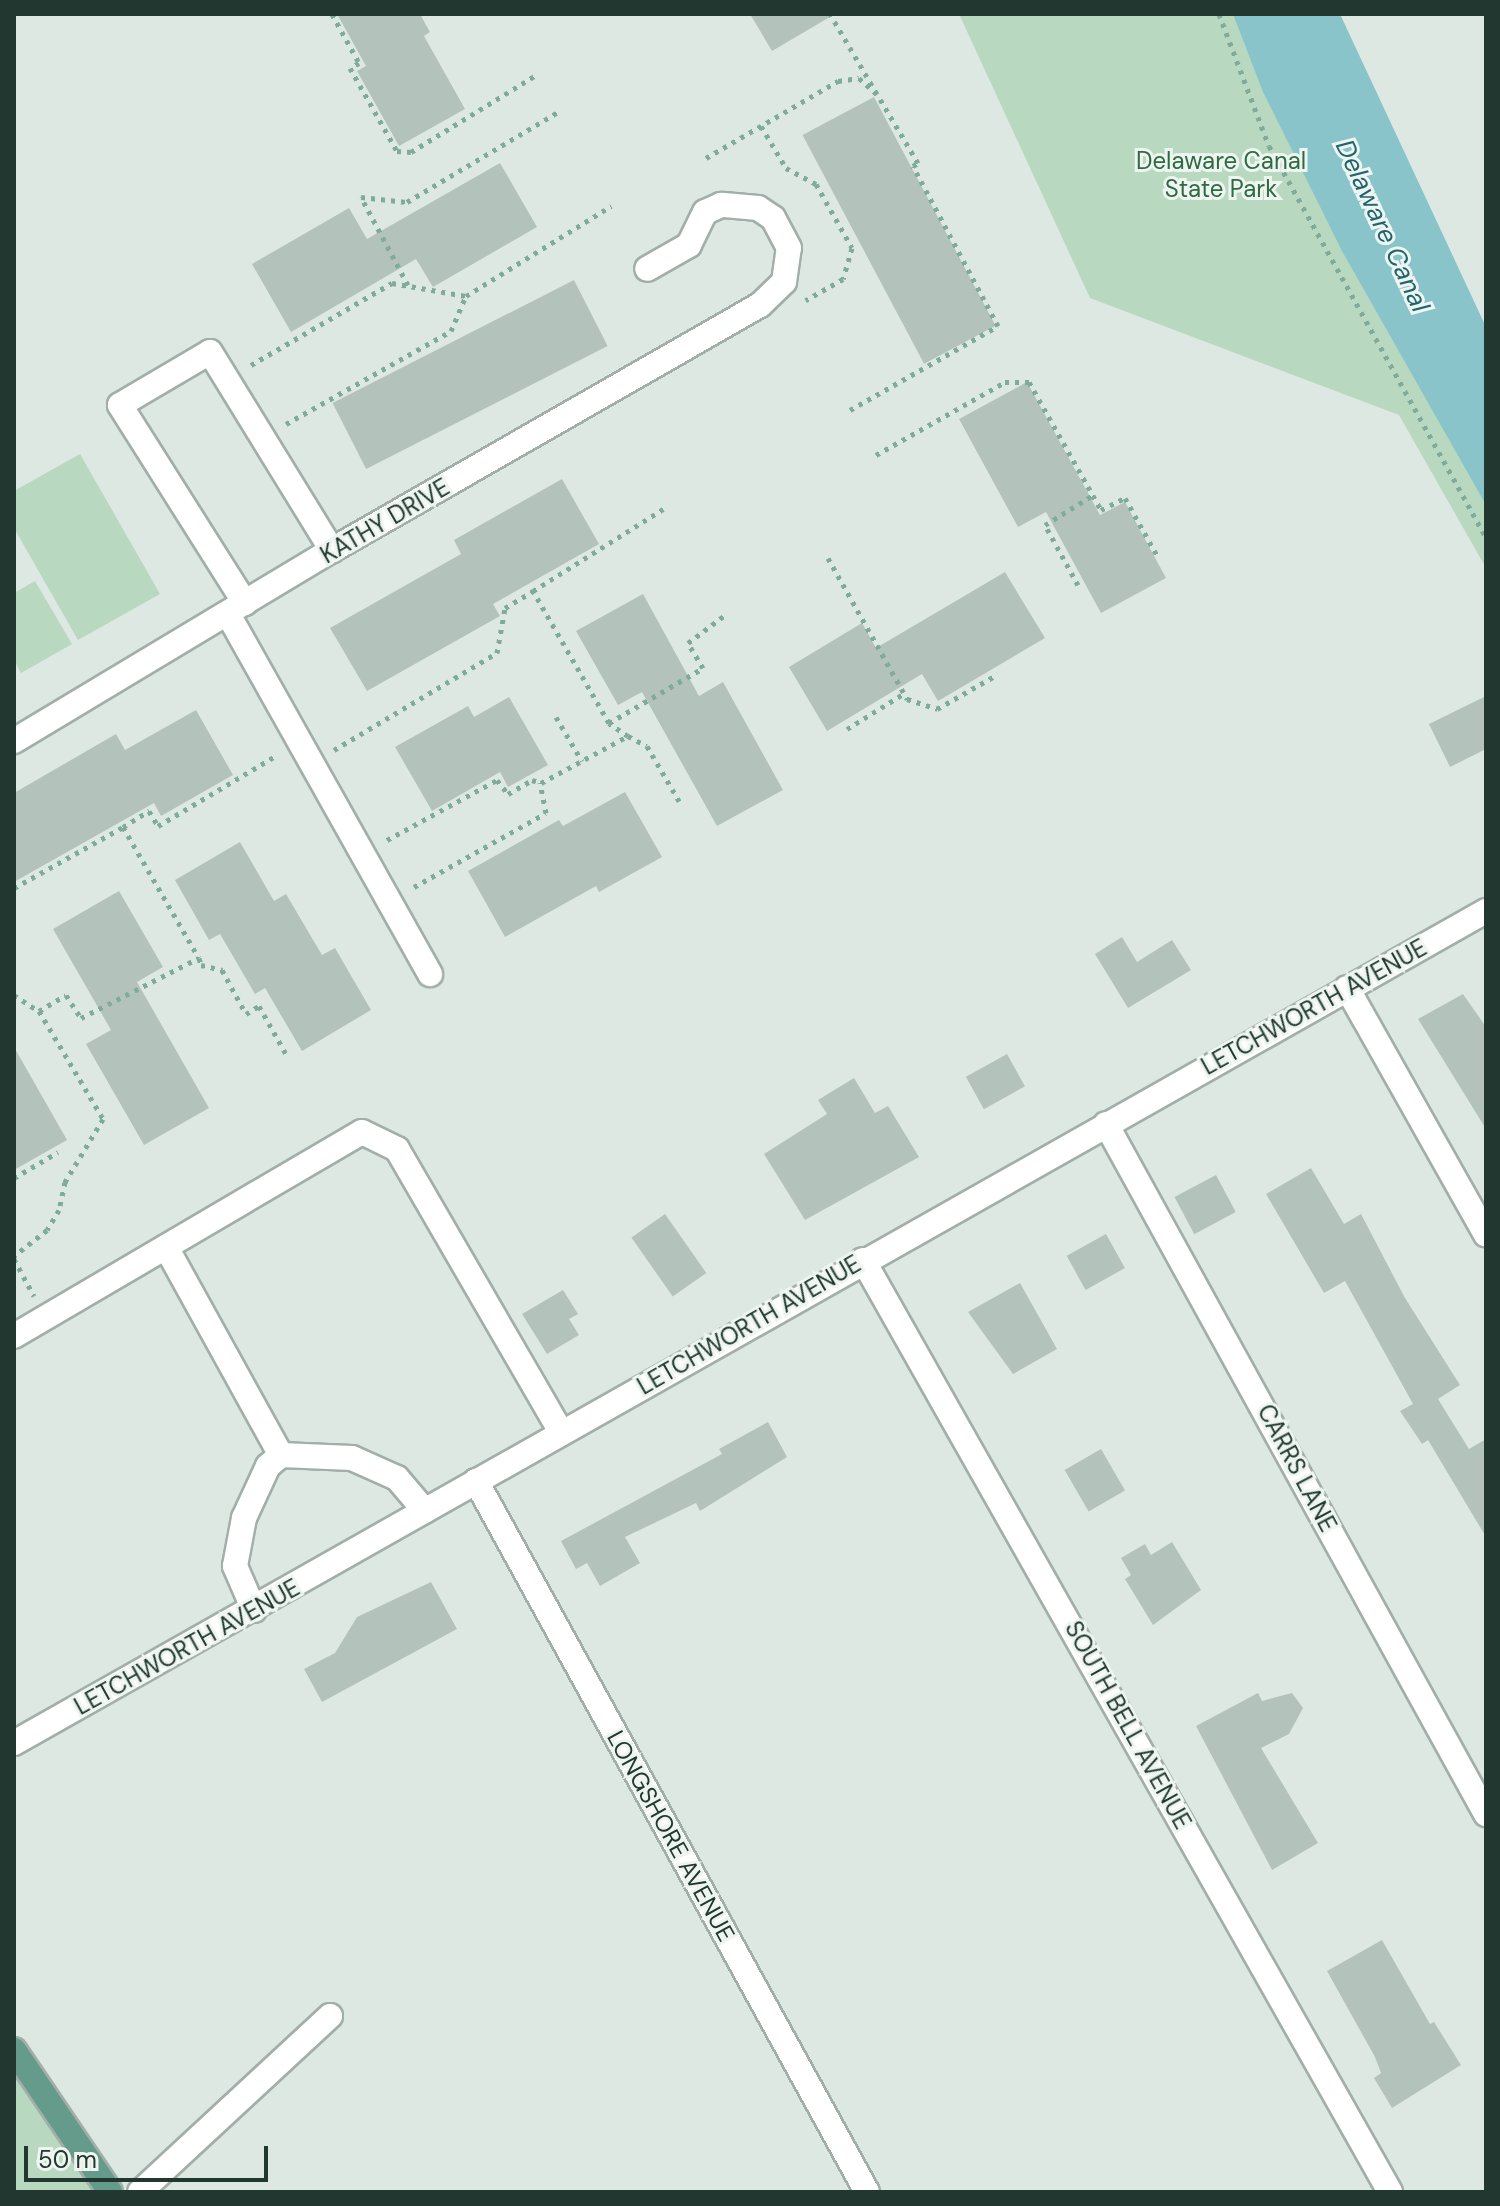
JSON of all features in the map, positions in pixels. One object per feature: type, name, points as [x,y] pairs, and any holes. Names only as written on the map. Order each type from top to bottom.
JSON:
[{"type":"main road","points":[[14,2050],[110,2192]]},
{"type":"street","name":"KATHY DRIVE","points":[[14,741],[332,550],[760,305],[784,282],[789,248],[773,218],[758,208],[721,205],[705,212],[689,245],[647,269]]},
{"type":"street","points":[[332,550],[210,352],[120,405],[236,608],[299,742],[430,974]]},
{"type":"street","name":"LETCHWORTH AVENUE","points":[[14,1743],[254,1610],[863,1260],[1486,911]]},
{"type":"street","points":[[1347,988],[1486,1235]]},
{"type":"street","name":"CARRS LANE","points":[[1106,1124],[1486,1814]]},
{"type":"street","points":[[14,1336],[362,1132],[397,1149],[561,1432]]},
{"type":"street","points":[[166,1247],[281,1455]]},
{"type":"street","name":"SOUTH BELL AVENUE","points":[[863,1260],[1390,2192]]},
{"type":"street","points":[[254,1610],[235,1566],[244,1518],[268,1466],[281,1455],[352,1458],[397,1478],[425,1511]]},
{"type":"street","name":"LONGSHORE AVENUE","points":[[476,1481],[867,2192]]},
{"type":"street","points":[[140,2192],[330,2016]]},
{"type":"path","points":[[332,14],[359,63],[350,68],[397,151],[411,152],[536,75]]},
{"type":"path","points":[[830,14],[918,163],[913,166],[998,326],[850,410]]},
{"type":"path","points":[[1219,14],[1269,146],[1486,538]]},
{"type":"path","points":[[706,158],[838,81],[859,78],[877,94]]},
{"type":"path","points":[[408,286],[361,197],[407,202],[558,112]]},
{"type":"path","points":[[761,126],[786,168],[816,184],[852,248],[843,279],[791,308]]},
{"type":"path","points":[[262,437],[451,331],[466,296],[611,206]]},
{"type":"path","points":[[226,379],[392,283],[466,296]]},
{"type":"path","points":[[876,455],[1005,382],[1029,382],[1101,510],[1125,498],[1158,557]]},
{"type":"path","points":[[1078,585],[1045,525],[1093,495]]},
{"type":"path","points":[[312,764],[497,653],[505,608],[663,509]]},
{"type":"path","points":[[828,558],[903,694],[931,711],[998,674]]},
{"type":"path","points":[[533,591],[609,723],[647,746],[679,801]]},
{"type":"path","points":[[609,723],[703,668],[688,643],[725,615]]},
{"type":"path","points":[[847,729],[903,694]]},
{"type":"path","points":[[556,717],[582,761]]},
{"type":"path","points":[[411,827],[497,780],[508,794],[532,780],[540,782],[628,736]]},
{"type":"path","points":[[14,888],[149,811],[158,826],[299,742]]},
{"type":"path","points":[[437,874],[546,813],[540,782]]},
{"type":"path","points":[[123,827],[201,965],[222,970],[246,1014],[259,1006],[286,1054]]},
{"type":"path","points":[[39,1011],[66,995],[81,1018],[199,958]]},
{"type":"path","points":[[14,995],[39,1011],[103,1119],[65,1182],[59,1210],[47,1230],[14,1258],[46,1318]]},
{"type":"path","points":[[14,1178],[58,1152]]},
{"type":"green space","name":"Delaware Canal State Park","points":[[959,14],[1319,14],[1486,332],[1486,568],[1399,415],[1090,298]]},
{"type":"green space","points":[[80,454],[160,594],[78,640],[14,528],[14,491]]},
{"type":"green space","points":[[35,581],[72,644],[21,673],[14,660],[14,593]]},
{"type":"green space","points":[[14,2059],[106,2192],[14,2192]]},
{"type":"water","name":"Delaware Canal","points":[[1233,14],[1340,14],[1486,327],[1486,505],[1342,251],[1263,92]]},
{"type":"building","points":[[337,14],[420,14],[430,32],[424,36],[465,109],[399,146],[357,71],[366,66]]},
{"type":"building","points":[[750,14],[835,14],[772,51]]},
{"type":"building","points":[[874,97],[996,326],[924,364],[802,135]]},
{"type":"building","points":[[500,163],[537,227],[433,287],[416,259],[291,332],[252,264],[349,208],[367,239]]},
{"type":"building","points":[[574,280],[608,346],[366,469],[333,403]]},
{"type":"building","points":[[1027,382],[1100,515],[1125,502],[1166,578],[1101,613],[1046,512],[1018,527],[959,419]]},
{"type":"building","points":[[562,479],[599,544],[493,604],[500,616],[367,691],[330,628],[461,554],[454,540]]},
{"type":"building","points":[[1005,572],[1045,638],[938,701],[922,674],[827,731],[789,667],[862,623],[876,648]]},
{"type":"building","points":[[643,594],[699,696],[723,682],[783,790],[717,826],[642,692],[618,705],[576,631]]},
{"type":"building","points":[[1486,696],[1486,749],[1450,767],[1429,724]]},
{"type":"building","points":[[509,697],[548,765],[508,787],[500,772],[432,811],[395,747],[468,706],[474,717]]},
{"type":"building","points":[[196,710],[233,775],[161,816],[154,803],[14,882],[14,793],[116,734],[125,750]]},
{"type":"building","points":[[625,792],[662,857],[599,892],[596,886],[505,937],[468,871],[559,820],[563,826]]},
{"type":"building","points":[[240,842],[274,901],[286,894],[322,955],[335,948],[371,1010],[302,1051],[265,988],[255,994],[220,934],[209,940],[175,880]]},
{"type":"building","points":[[119,891],[163,967],[137,982],[209,1108],[144,1145],[86,1044],[111,1030],[53,929]]},
{"type":"building","points":[[1122,937],[1137,962],[1172,940],[1191,970],[1128,1008],[1095,954]]},
{"type":"building","points":[[1463,994],[1486,1027],[1486,1129],[1418,1019]]},
{"type":"building","points":[[14,1047],[67,1140],[14,1170]]},
{"type":"building","points":[[1007,1054],[1025,1086],[984,1109],[966,1077]]},
{"type":"building","points":[[854,1078],[875,1113],[888,1106],[919,1157],[805,1220],[764,1154],[827,1114],[818,1100]]},
{"type":"building","points":[[1311,1168],[1344,1224],[1361,1214],[1405,1298],[1460,1385],[1438,1399],[1469,1449],[1486,1439],[1486,1537],[1428,1440],[1422,1444],[1400,1411],[1413,1404],[1345,1281],[1324,1293],[1266,1194]]},
{"type":"building","points":[[1216,1175],[1236,1212],[1194,1234],[1175,1197]]},
{"type":"building","points":[[665,1214],[706,1273],[673,1296],[631,1238]]},
{"type":"building","points":[[1106,1234],[1125,1268],[1086,1290],[1067,1256]]},
{"type":"building","points":[[1020,1283],[1057,1349],[1013,1374],[968,1312]]},
{"type":"building","points":[[563,1290],[578,1314],[569,1319],[579,1335],[547,1354],[522,1314]]},
{"type":"building","points":[[768,1422],[787,1457],[700,1511],[696,1503],[625,1537],[640,1563],[600,1586],[587,1563],[576,1569],[561,1541],[722,1454],[719,1449]]},
{"type":"building","points":[[1101,1449],[1125,1491],[1089,1512],[1065,1470]]},
{"type":"building","points":[[1172,1542],[1201,1590],[1153,1625],[1125,1579],[1131,1575],[1121,1558],[1145,1544],[1151,1555]]},
{"type":"building","points":[[431,1582],[457,1629],[322,1702],[304,1669],[335,1653],[357,1617]]},
{"type":"building","points":[[1258,1693],[1262,1701],[1292,1693],[1303,1708],[1289,1734],[1261,1748],[1318,1843],[1272,1870],[1196,1726]]},
{"type":"building","points":[[1382,1940],[1430,2024],[1434,2022],[1461,2065],[1392,2108],[1374,2078],[1381,2073],[1375,2057],[1327,1971]]}]
